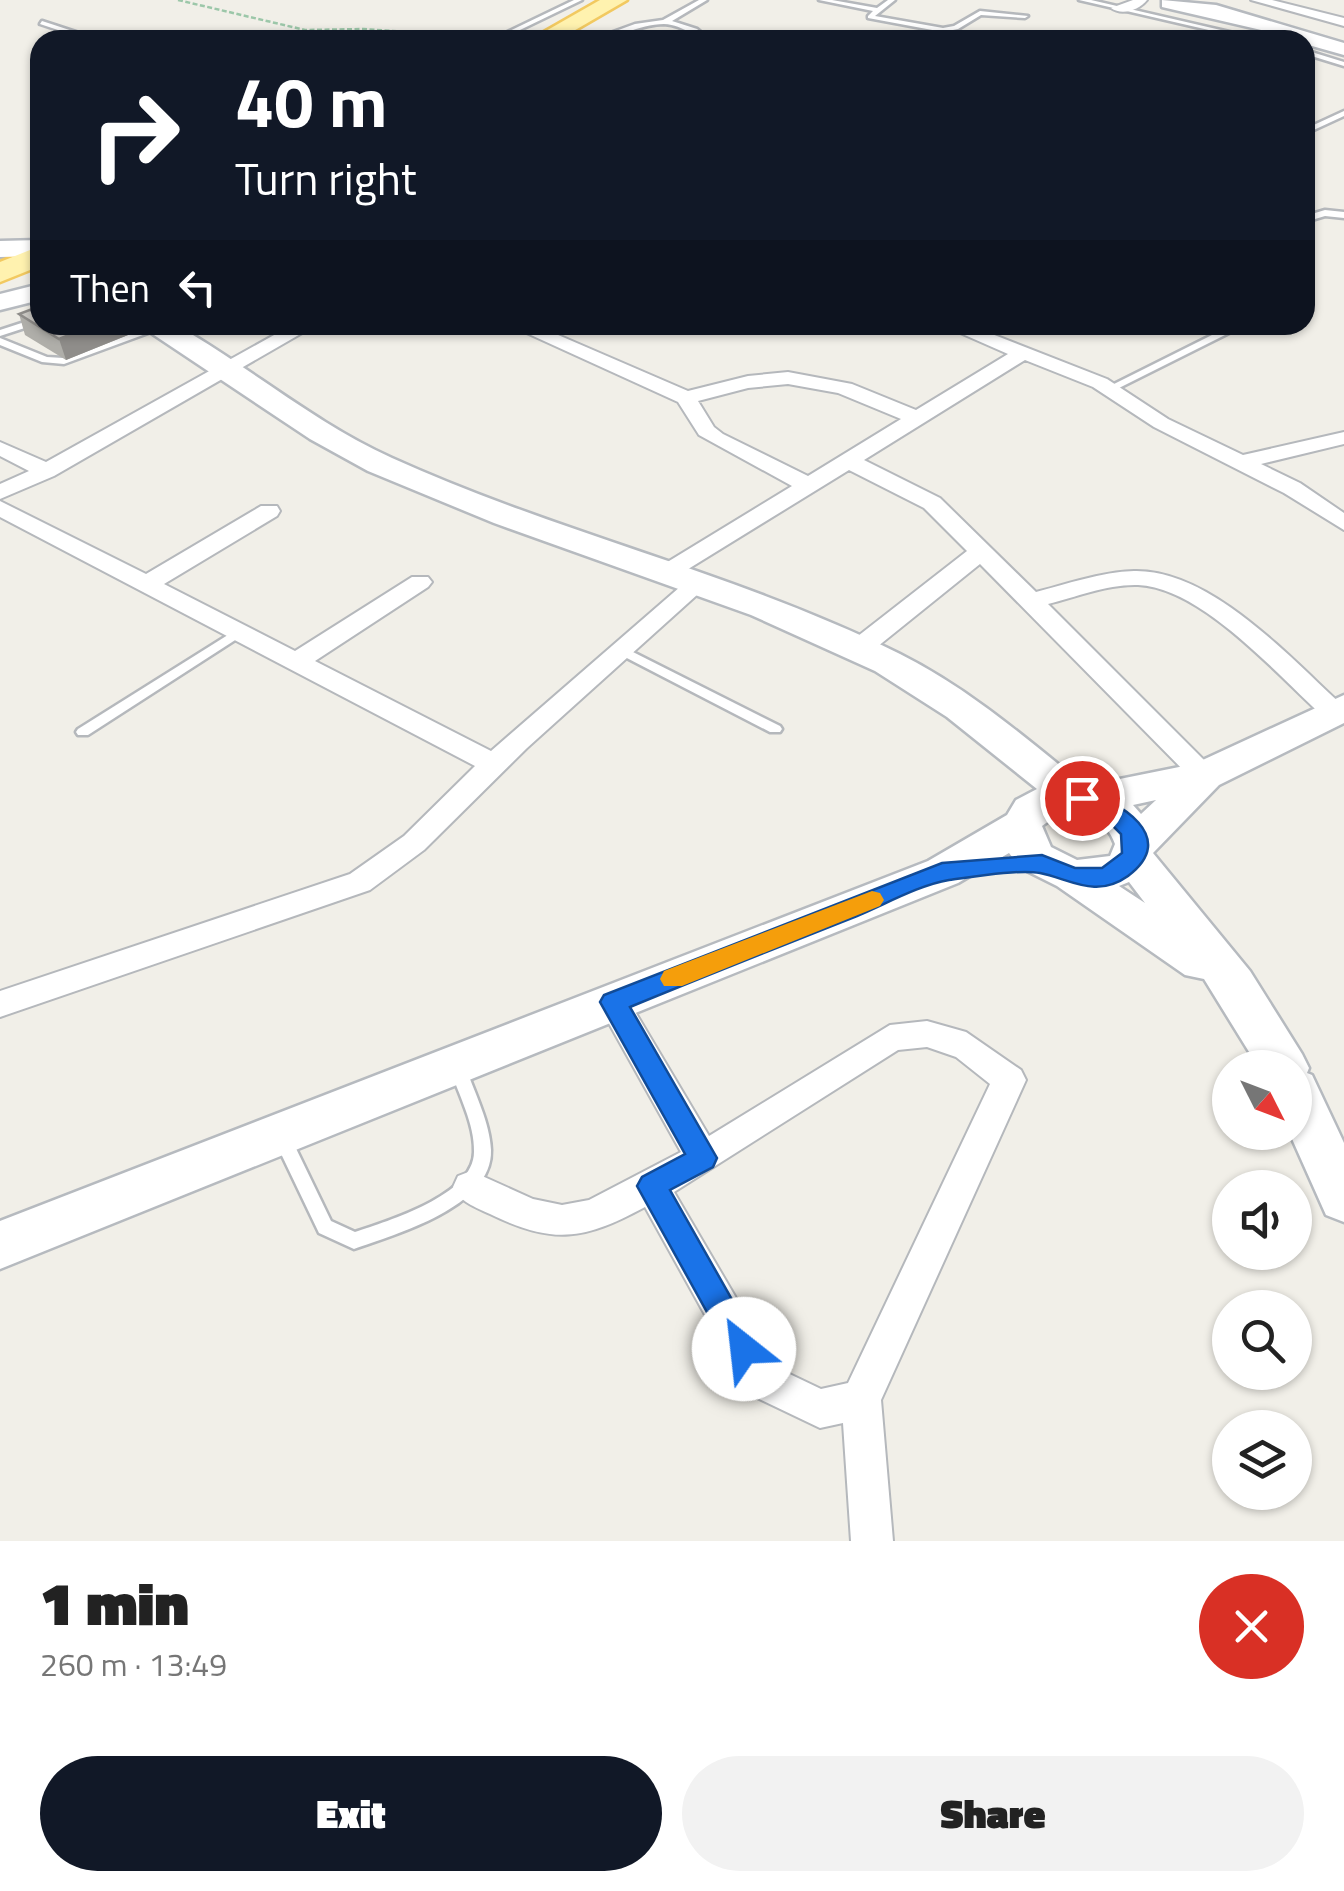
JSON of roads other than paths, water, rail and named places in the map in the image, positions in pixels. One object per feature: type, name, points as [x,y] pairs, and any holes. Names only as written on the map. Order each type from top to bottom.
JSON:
[{"type":"main road","points":[[560,30],[616,0]]},
{"type":"main road","points":[[599,30],[653,0]]},
{"type":"main road","points":[[0,273],[30,257]]},
{"type":"main road","points":[[0,298],[30,282]]},
{"type":"street","points":[[1118,8],[1191,0]]},
{"type":"street","points":[[1257,0],[1344,22]]},
{"type":"street","points":[[1154,4],[1208,6],[1284,30]]},
{"type":"street","points":[[1315,40],[1344,49]]},
{"type":"street","points":[[0,249],[30,251]]},
{"type":"street","points":[[0,298],[30,294]]},
{"type":"street","points":[[162,335],[227,366],[318,432],[382,466],[680,580],[786,616],[920,681],[1081,799],[1122,818],[1134,851],[1234,984],[1274,1050]]},
{"type":"street","points":[[0,492],[287,335]]},
{"type":"street","points":[[541,335],[686,398],[706,431],[808,485]]},
{"type":"street","points":[[977,335],[1111,388],[1161,423],[1292,488],[1344,523]]},
{"type":"street","points":[[0,1004],[360,882],[396,862],[493,764],[625,652],[680,580],[808,485],[1023,353]]},
{"type":"street","points":[[686,398],[771,378],[796,378],[847,390],[917,418]]},
{"type":"street","points":[[1242,462],[1344,438]]},
{"type":"street","points":[[0,448],[46,470]]},
{"type":"street","points":[[848,460],[932,503],[1205,775]]},
{"type":"street","points":[[0,508],[493,764]]},
{"type":"street","points":[[147,584],[270,511]]},
{"type":"street","points":[[858,648],[981,552]]},
{"type":"street","points":[[0,1245],[942,872],[1054,798],[1081,799],[1205,775],[1339,709],[1206,600],[1160,580],[1125,579],[1031,601]]},
{"type":"street","points":[[296,662],[420,582]]},
{"type":"street","points":[[1001,739],[1024,819],[1025,846],[1234,984]]},
{"type":"street","points":[[942,872],[1057,870],[1104,876],[1126,866],[1134,851],[1205,775]]},
{"type":"street","points":[[614,1002],[703,1158]]},
{"type":"street","points":[[471,1187],[536,1219],[590,1219],[703,1158],[890,1038],[913,1033],[950,1036],[1008,1080],[1004,1098],[860,1399],[872,1541]]},
{"type":"street","points":[[1312,1127],[1344,1199]]},
{"type":"street","points":[[652,1186],[762,1381],[820,1409],[860,1399]]},
{"type":"lane","points":[[515,30],[578,0]]},
{"type":"lane","points":[[665,22],[704,0]]},
{"type":"lane","points":[[822,0],[876,10]]},
{"type":"lane","points":[[892,0],[870,17],[943,30],[956,28],[980,13],[1025,16]]},
{"type":"lane","points":[[1082,0],[1118,8]]},
{"type":"lane","points":[[1154,4],[1231,30]]},
{"type":"lane","points":[[620,30],[665,22],[697,30]]},
{"type":"lane","points":[[42,23],[64,30]]},
{"type":"lane","points":[[1315,55],[1344,64]]},
{"type":"lane","points":[[1315,127],[1344,113]]},
{"type":"lane","points":[[1316,215],[1344,215]]},
{"type":"lane","points":[[0,337],[30,326]]},
{"type":"lane","points":[[0,337],[38,358],[72,360],[131,335]]},
{"type":"lane","points":[[1111,388],[1220,335]]},
{"type":"lane","points":[[16,348],[34,340]]},
{"type":"lane","points":[[38,358],[53,352]]},
{"type":"lane","points":[[83,732],[239,632]]},
{"type":"lane","points":[[625,652],[775,730]]},
{"type":"lane","points":[[280,1134],[325,1226],[354,1241],[409,1220],[471,1187],[484,1155],[457,1064]]}]
